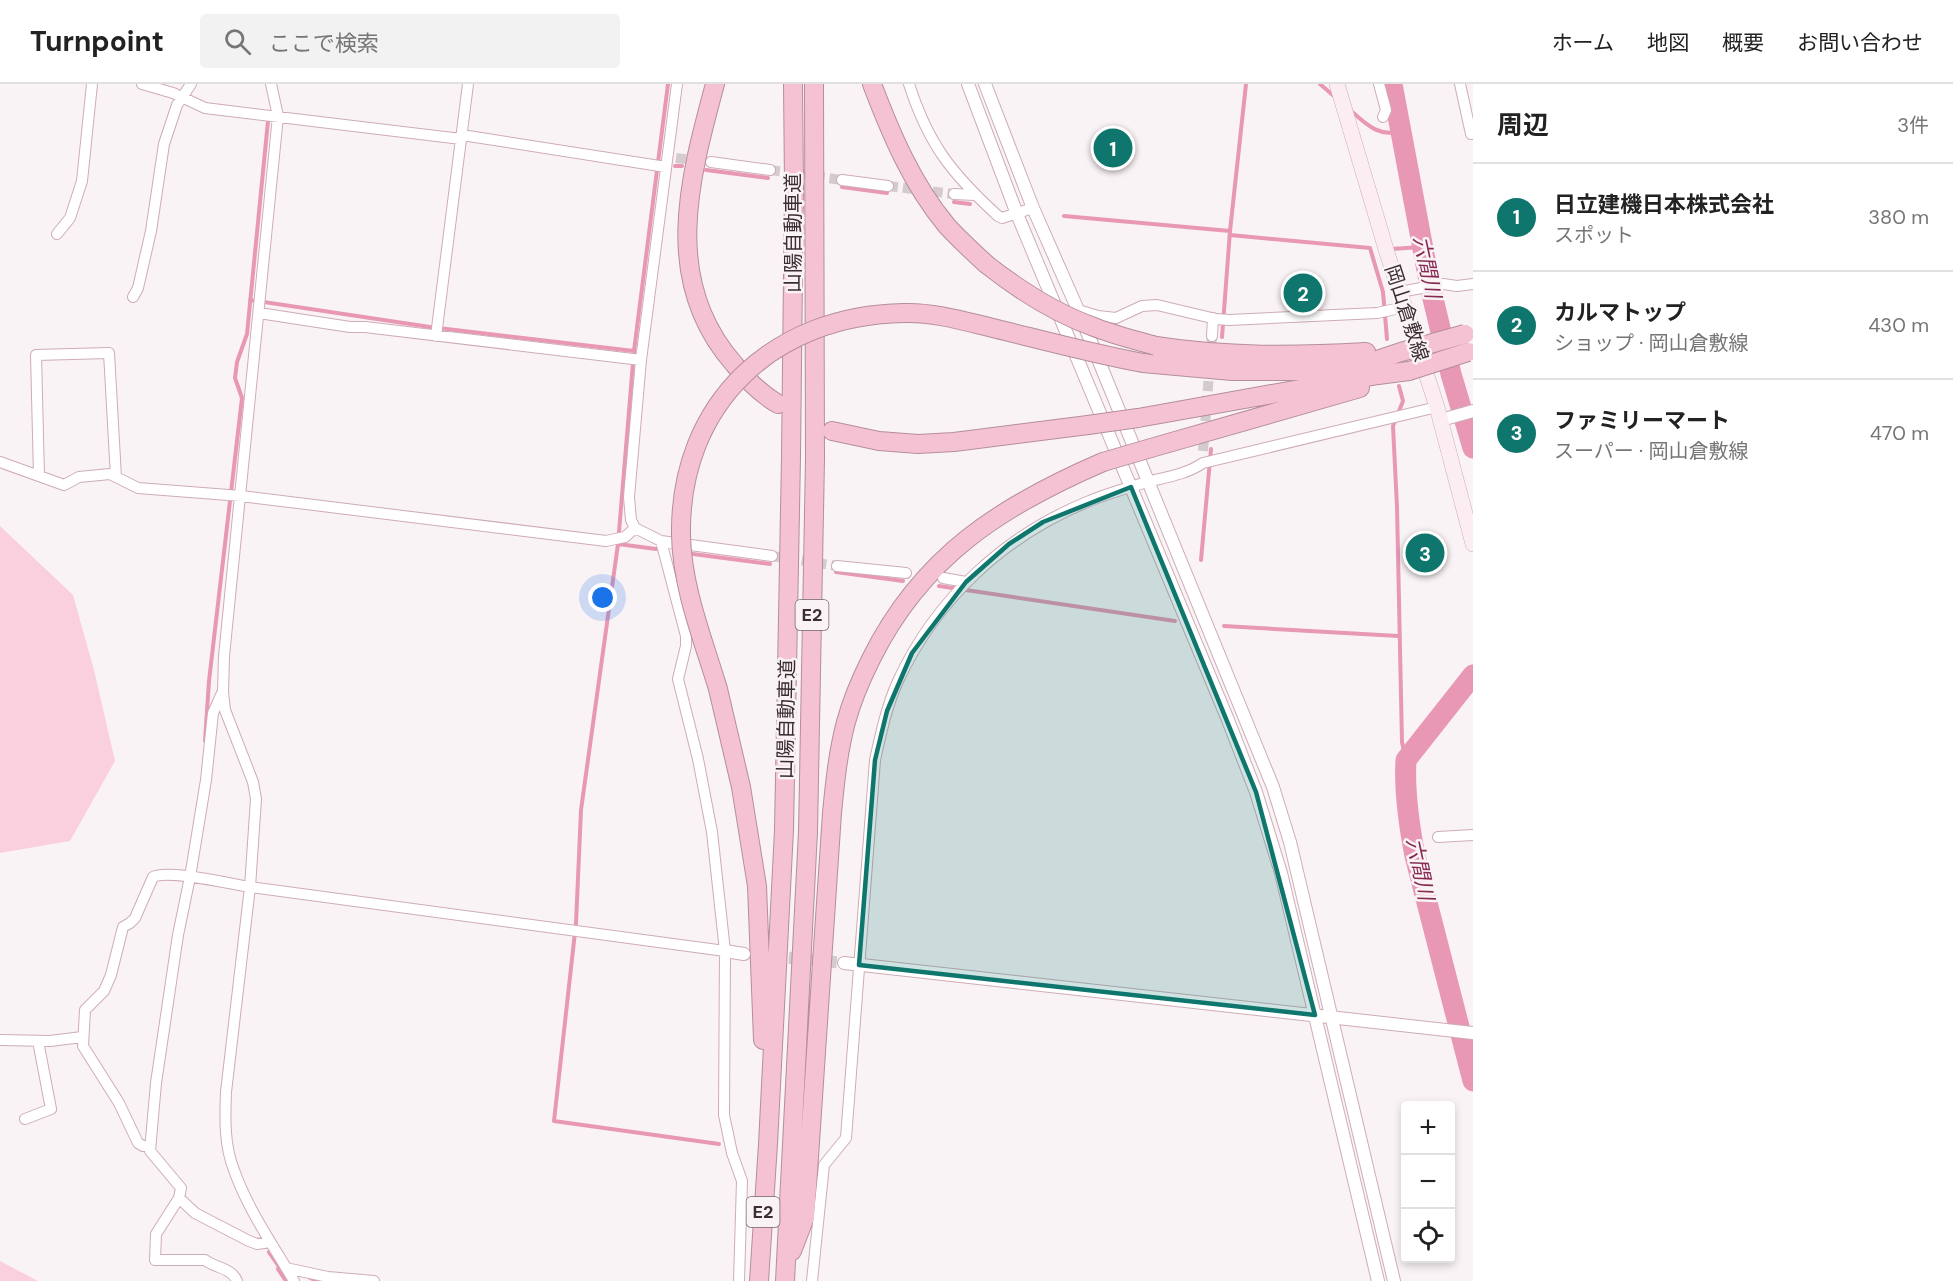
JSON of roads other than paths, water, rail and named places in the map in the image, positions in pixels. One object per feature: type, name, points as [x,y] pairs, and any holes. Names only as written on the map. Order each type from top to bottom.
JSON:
[{"type":"highway","points":[[715,84],[688,204],[687,249],[693,287],[718,346],[742,374],[770,400],[778,404]]},
{"type":"highway","name":"山陽自動車道","points":[[759,1281],[784,830],[791,457],[793,84]]},
{"type":"highway","name":"山陽自動車道","points":[[785,1273],[802,1147],[815,459],[814,84]]},
{"type":"highway","points":[[872,84],[899,152],[947,226],[986,264],[1010,283],[1053,309],[1094,327],[1156,346],[1235,355],[1293,356],[1401,352],[1470,341]]},
{"type":"highway","points":[[768,1144],[757,886],[741,787],[718,689],[686,584],[681,536],[682,494],[692,455],[704,428],[717,407],[740,379],[774,349],[796,336],[821,326],[847,320],[905,313],[934,315],[1143,363],[1232,371],[1306,371],[1371,362],[1401,352]]},
{"type":"highway","points":[[802,1147],[837,767],[846,722],[859,684],[879,643],[904,602],[937,564],[973,533],[1012,507],[1055,483],[1103,462],[1380,382],[1409,371],[1470,341]]},
{"type":"highway","points":[[832,431],[879,441],[918,444],[954,442],[1138,418],[1409,371]]},
{"type":"main road","name":"岡山倉敷線","points":[[1338,90],[1402,300],[1442,415],[1473,544]]},
{"type":"street","points":[[57,234],[70,218],[82,181],[92,84]]},
{"type":"street","points":[[142,84],[173,93],[205,108],[665,162]]},
{"type":"street","points":[[133,297],[138,288],[151,231],[164,144],[177,105],[191,84]]},
{"type":"street","points":[[271,84],[278,116],[260,306],[235,496],[224,656],[225,710],[253,782],[256,800],[250,887],[226,1092],[225,1118],[226,1139],[233,1169],[248,1203],[294,1281]]},
{"type":"street","points":[[274,98],[278,84]]},
{"type":"street","points":[[437,331],[468,84]]},
{"type":"street","points":[[677,84],[636,359],[629,497],[631,520],[635,528],[661,542],[772,556]]},
{"type":"street","points":[[909,84],[929,137],[951,170],[975,195],[1002,218],[1033,208]]},
{"type":"street","points":[[968,84],[1017,214],[1256,792],[1281,873],[1378,1281]]},
{"type":"street","points":[[985,84],[1033,208],[1078,310],[1273,787],[1290,842],[1394,1281]]},
{"type":"street","points":[[1379,84],[1386,110],[1383,117]]},
{"type":"street","points":[[1460,84],[1473,134]]},
{"type":"street","points":[[711,162],[770,170]]},
{"type":"street","points":[[842,180],[888,186]]},
{"type":"street","points":[[954,194],[975,195]]},
{"type":"street","points":[[1078,310],[1116,318],[1142,306],[1158,305],[1214,319],[1229,320],[1377,313],[1389,312],[1422,287],[1473,284]]},
{"type":"street","points":[[260,306],[350,327],[437,331],[636,359]]},
{"type":"street","points":[[1212,336],[1214,319]]},
{"type":"street","points":[[39,476],[36,355],[109,353],[116,477]]},
{"type":"street","points":[[812,1281],[824,1165],[846,1138],[872,781],[880,735],[897,683],[912,653],[928,629],[962,586],[1009,544],[1044,522],[1087,502],[1193,470],[1201,464],[1215,460],[1390,418],[1403,415],[1442,415],[1472,411]]},
{"type":"street","points":[[1201,464],[1203,451]]},
{"type":"street","points":[[0,462],[64,485],[79,477],[110,474],[138,488],[235,496],[606,541],[625,537],[635,528]]},
{"type":"street","points":[[661,542],[686,636],[678,679],[698,759],[712,832],[725,951],[724,1115],[732,1153],[742,1181],[739,1281]]},
{"type":"street","points":[[837,566],[906,573]]},
{"type":"street","points":[[943,578],[962,586]]},
{"type":"street","points":[[223,692],[213,713],[206,780],[187,877],[147,1146],[181,1188],[180,1194],[156,1234],[155,1260],[205,1260],[211,1265],[230,1271],[236,1276],[237,1281]]},
{"type":"street","points":[[1438,837],[1473,835]]},
{"type":"street","points":[[147,1146],[138,1143],[119,1103],[83,1046],[82,1037],[85,1010],[104,991],[111,975],[123,927],[135,918],[153,877],[158,874],[744,954]]},
{"type":"street","points":[[844,963],[1472,1033]]},
{"type":"street","points":[[0,1040],[38,1041],[82,1037]]},
{"type":"street","points":[[26,1119],[51,1109],[38,1041]]},
{"type":"street","points":[[180,1194],[195,1213],[249,1241],[257,1244],[270,1242]]},
{"type":"street","points":[[286,1268],[374,1281]]},
{"type":"waterway","points":[[668,84],[634,351],[618,544],[581,810],[576,923],[554,1121],[719,1144]]},
{"type":"waterway","points":[[1222,337],[1230,231],[1246,84]]},
{"type":"waterway","points":[[1320,84],[1335,97]]},
{"type":"waterway","name":"六間川","points":[[1392,84],[1430,286],[1451,374],[1473,448]]},
{"type":"waterway","points":[[1350,110],[1367,125],[1379,131],[1386,133],[1401,131]]},
{"type":"waterway","points":[[205,741],[209,681],[242,398],[235,378],[237,362],[247,334],[268,121]]},
{"type":"waterway","points":[[675,166],[682,166]]},
{"type":"waterway","points":[[706,170],[768,178]]},
{"type":"waterway","points":[[842,187],[887,193]]},
{"type":"waterway","points":[[954,202],[970,204]]},
{"type":"waterway","points":[[1064,216],[1230,231]]},
{"type":"waterway","points":[[1230,235],[1370,248],[1383,292],[1387,339]]},
{"type":"waterway","points":[[1391,249],[1422,247]]},
{"type":"waterway","points":[[250,300],[430,327],[634,351]]},
{"type":"waterway","points":[[1399,386],[1403,401],[1393,426],[1402,742],[1406,760]]},
{"type":"waterway","name":"六間川","points":[[1469,433],[1473,431]]},
{"type":"waterway","points":[[1201,560],[1211,449]]},
{"type":"waterway","points":[[618,544],[656,549]]},
{"type":"waterway","points":[[693,554],[770,564]]},
{"type":"waterway","points":[[836,572],[903,581]]},
{"type":"waterway","points":[[939,586],[1175,621]]},
{"type":"waterway","points":[[1224,626],[1398,636]]},
{"type":"waterway","name":"六間川","points":[[1473,675],[1406,760],[1408,808],[1415,856],[1473,1081]]},
{"type":"waterway","points":[[269,1252],[280,1268]]},
{"type":"waterway","points":[[278,1269],[286,1281]]},
{"type":"waterway","points":[[310,1278],[318,1281]]},
{"type":"tunnel","points":[[676,158],[702,161]]},
{"type":"tunnel","points":[[770,170],[842,180]]},
{"type":"tunnel","points":[[888,186],[954,194]]},
{"type":"tunnel","points":[[1203,451],[1212,336]]},
{"type":"tunnel","points":[[772,556],[837,566]]},
{"type":"tunnel","points":[[771,956],[844,963]]},
{"type":"place","name":"日立建機日本株式会社","points":[[1113,148]]},
{"type":"place","name":"カルマトップ","points":[[1303,293]]},
{"type":"place","name":"ファミリーマート","points":[[1425,553]]}]
